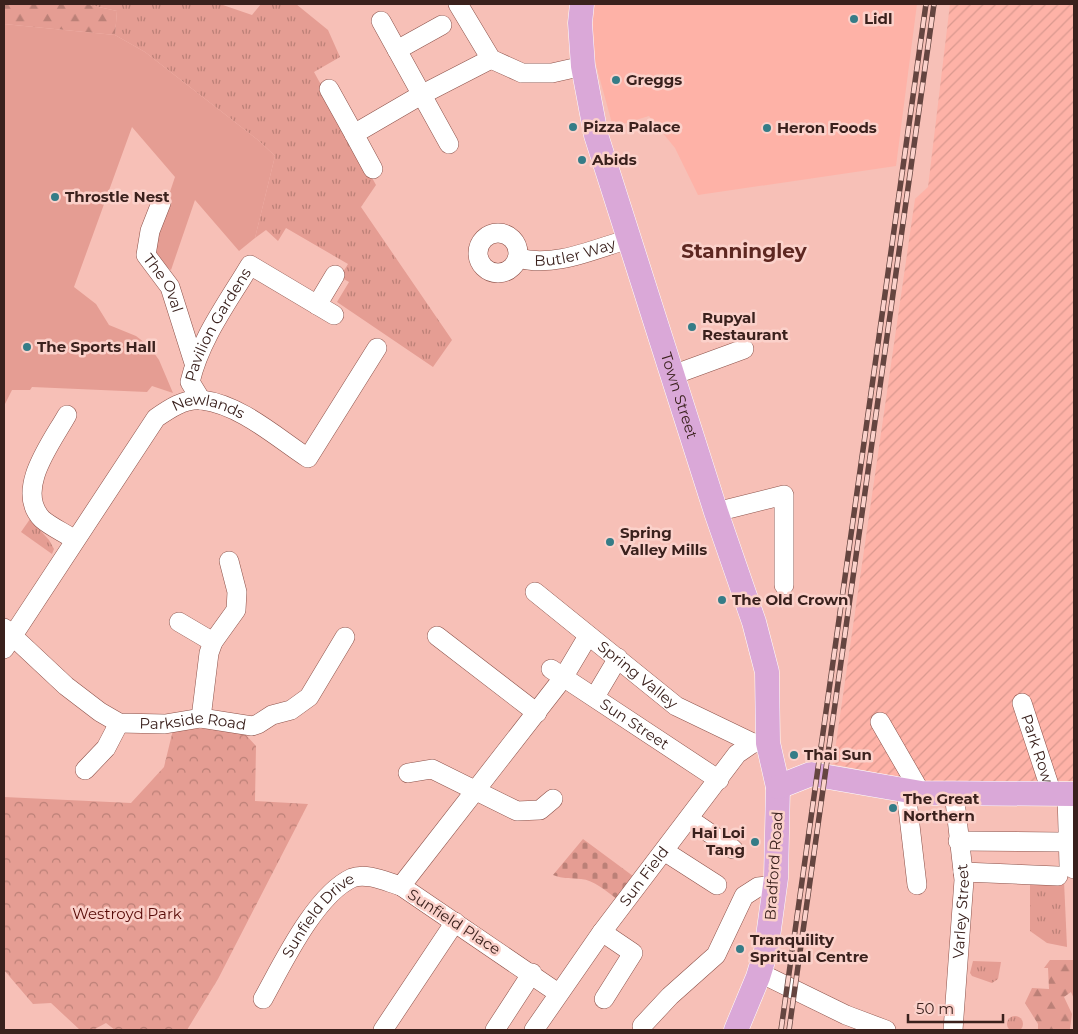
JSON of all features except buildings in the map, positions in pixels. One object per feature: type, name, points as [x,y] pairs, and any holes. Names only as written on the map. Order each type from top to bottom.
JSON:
[{"type":"main road","name":"Town Street","points":[[582,4],[580,24],[583,66],[596,135],[716,512],[754,622],[767,672],[760,743],[778,787]]},
{"type":"main road","points":[[778,787],[811,774],[913,792],[1064,794]]},
{"type":"main road","name":"Bradford Road","points":[[736,1030],[760,973],[766,951],[775,884],[778,787]]},
{"type":"street","points":[[458,4],[491,59],[522,73],[552,74],[583,66]]},
{"type":"street","points":[[381,21],[449,144]]},
{"type":"street","points":[[397,50],[442,25]]},
{"type":"street","points":[[354,134],[421,95],[491,59]]},
{"type":"street","points":[[329,89],[373,169]]},
{"type":"street","name":"The Oval","points":[[161,203],[150,231],[146,255],[170,287],[194,363]]},
{"type":"street","name":"Butler Way","points":[[518,258],[543,262],[629,239]]},
{"type":"street","name":"Pavilion Gardens","points":[[200,400],[190,382],[194,363],[205,340],[250,265],[334,315]]},
{"type":"street","points":[[317,305],[335,275]]},
{"type":"street","name":"Newlands","points":[[7,638],[156,418],[174,406],[200,400],[224,406],[242,414],[308,458],[377,348]]},
{"type":"street","points":[[673,375],[744,349]]},
{"type":"street","points":[[67,415],[33,476],[32,500],[42,519],[75,540]]},
{"type":"street","points":[[716,512],[784,495],[784,585]]},
{"type":"street","points":[[201,718],[209,653],[213,642],[236,610],[237,592],[229,562]]},
{"type":"street","name":"Spring Valley","points":[[535,592],[676,706],[760,743]]},
{"type":"street","points":[[179,622],[213,642]]},
{"type":"street","points":[[437,636],[537,713]]},
{"type":"street","name":"Sunfield Place","points":[[558,992],[400,886],[537,713],[557,674],[588,636]]},
{"type":"street","name":"Parkside Road","points":[[7,638],[100,712],[119,722],[165,724],[201,718],[252,726],[272,715],[291,710],[309,697],[344,637]]},
{"type":"street","points":[[599,690],[618,658]]},
{"type":"street","name":"Sun Street","points":[[557,674],[719,780]]},
{"type":"street","name":"Park Row","points":[[1022,703],[1064,794],[1070,866],[1066,872]]},
{"type":"street","name":"Parkside Road","points":[[84,770],[106,748],[119,722]]},
{"type":"street","points":[[880,722],[913,792],[917,885]]},
{"type":"street","name":"Sun Field","points":[[534,1030],[558,992],[602,932],[737,754],[760,743]]},
{"type":"street","points":[[408,774],[432,769],[517,811],[540,810],[553,799]]},
{"type":"street","name":"Varley Street","points":[[954,792],[958,841],[963,872],[961,937],[954,1030]]},
{"type":"street","points":[[689,819],[733,849]]},
{"type":"street","points":[[958,841],[1016,840],[1060,842]]},
{"type":"street","points":[[664,851],[717,885]]},
{"type":"street","points":[[963,872],[1066,872]]},
{"type":"street","name":"Sunfield Drive","points":[[263,999],[313,913],[330,895],[352,878],[375,878],[400,886]]},
{"type":"street","points":[[642,1026],[670,996],[716,955],[744,896],[758,887],[775,884]]},
{"type":"street","points":[[383,1030],[455,922]]},
{"type":"street","points":[[602,932],[633,953],[604,999]]},
{"type":"street","points":[[495,1030],[532,973]]},
{"type":"street","points":[[760,973],[846,1015],[886,1030]]},
{"type":"shaded area","points":[[583,4],[917,4],[896,166],[698,195],[675,148],[649,116],[613,127],[587,32]]},
{"type":"shaded area","points":[[950,4],[1074,4],[1074,781],[923,782],[833,764],[915,199],[928,187]]},
{"type":"green space","points":[[4,4],[85,4],[117,11],[115,35],[4,24]]},
{"type":"green space","points":[[85,4],[220,4],[252,15],[261,4],[296,4],[328,30],[340,57],[314,72],[376,185],[361,207],[452,340],[433,367],[337,302],[349,282],[340,277],[348,264],[286,228],[278,241],[266,230],[255,238],[275,156],[258,140],[145,52],[115,35],[117,11]]},
{"type":"green space","name":"Throstle Nest","points":[[4,24],[115,35],[145,52],[258,140],[275,156],[255,238],[239,251],[195,200],[171,270],[157,259],[153,242],[175,177],[132,127],[74,287],[96,304],[109,325],[136,336],[149,346],[159,360],[173,393],[152,386],[147,392],[32,387],[30,390],[12,390],[4,406]]},
{"type":"green space","points":[[30,519],[49,540],[54,549],[52,554],[21,532]]},
{"type":"green space","name":"Westroyd Park","points":[[219,728],[245,734],[256,746],[255,801],[308,804],[218,979],[187,1030],[115,1030],[106,1023],[93,1030],[80,1030],[51,1003],[33,1004],[4,970],[4,797],[131,803],[164,767],[173,730]]},
{"type":"green space","points":[[583,839],[633,876],[617,899],[591,881],[553,875]]},
{"type":"green space","points":[[1030,879],[1064,881],[1067,947],[1047,943],[1030,931]]},
{"type":"green space","points":[[1050,960],[1074,960],[1074,999],[1071,992],[1064,997],[1072,1014],[1070,1029],[1038,1030],[1038,1024],[1025,1003],[1032,988],[1049,989],[1048,968],[1044,968]]},
{"type":"green space","points":[[973,961],[1001,962],[998,979],[992,983],[972,976],[970,973]]},
{"type":"green space","points":[[1015,1016],[1023,1024],[1015,1032],[1007,1024]]},
{"type":"railway","points":[[781,1030],[926,4]]},
{"type":"railway","points":[[789,1030],[934,4]]},
{"type":"place","name":"Lidl","points":[[854,19]]},
{"type":"place","name":"Greggs","points":[[616,80]]},
{"type":"place","name":"Pizza Palace","points":[[573,127]]},
{"type":"place","name":"Heron Foods","points":[[767,128]]},
{"type":"place","name":"Abids","points":[[582,160]]},
{"type":"place","name":"Throstle Nest","points":[[55,197]]},
{"type":"place","name":"Rupyal Restaurant","points":[[692,327]]},
{"type":"place","name":"The Sports Hall","points":[[27,347]]},
{"type":"place","name":"Spring Valley Mills","points":[[610,542]]},
{"type":"place","name":"The Old Crown","points":[[722,600]]},
{"type":"place","name":"Thai Sun","points":[[794,755]]},
{"type":"place","name":"The Great Northern","points":[[893,808]]},
{"type":"place","name":"Hai Loi Tang","points":[[755,842]]},
{"type":"place","name":"Tranquility Spritual Centre","points":[[740,949]]},
{"type":"district","name":"Stanningley","points":[[744,251]]}]
